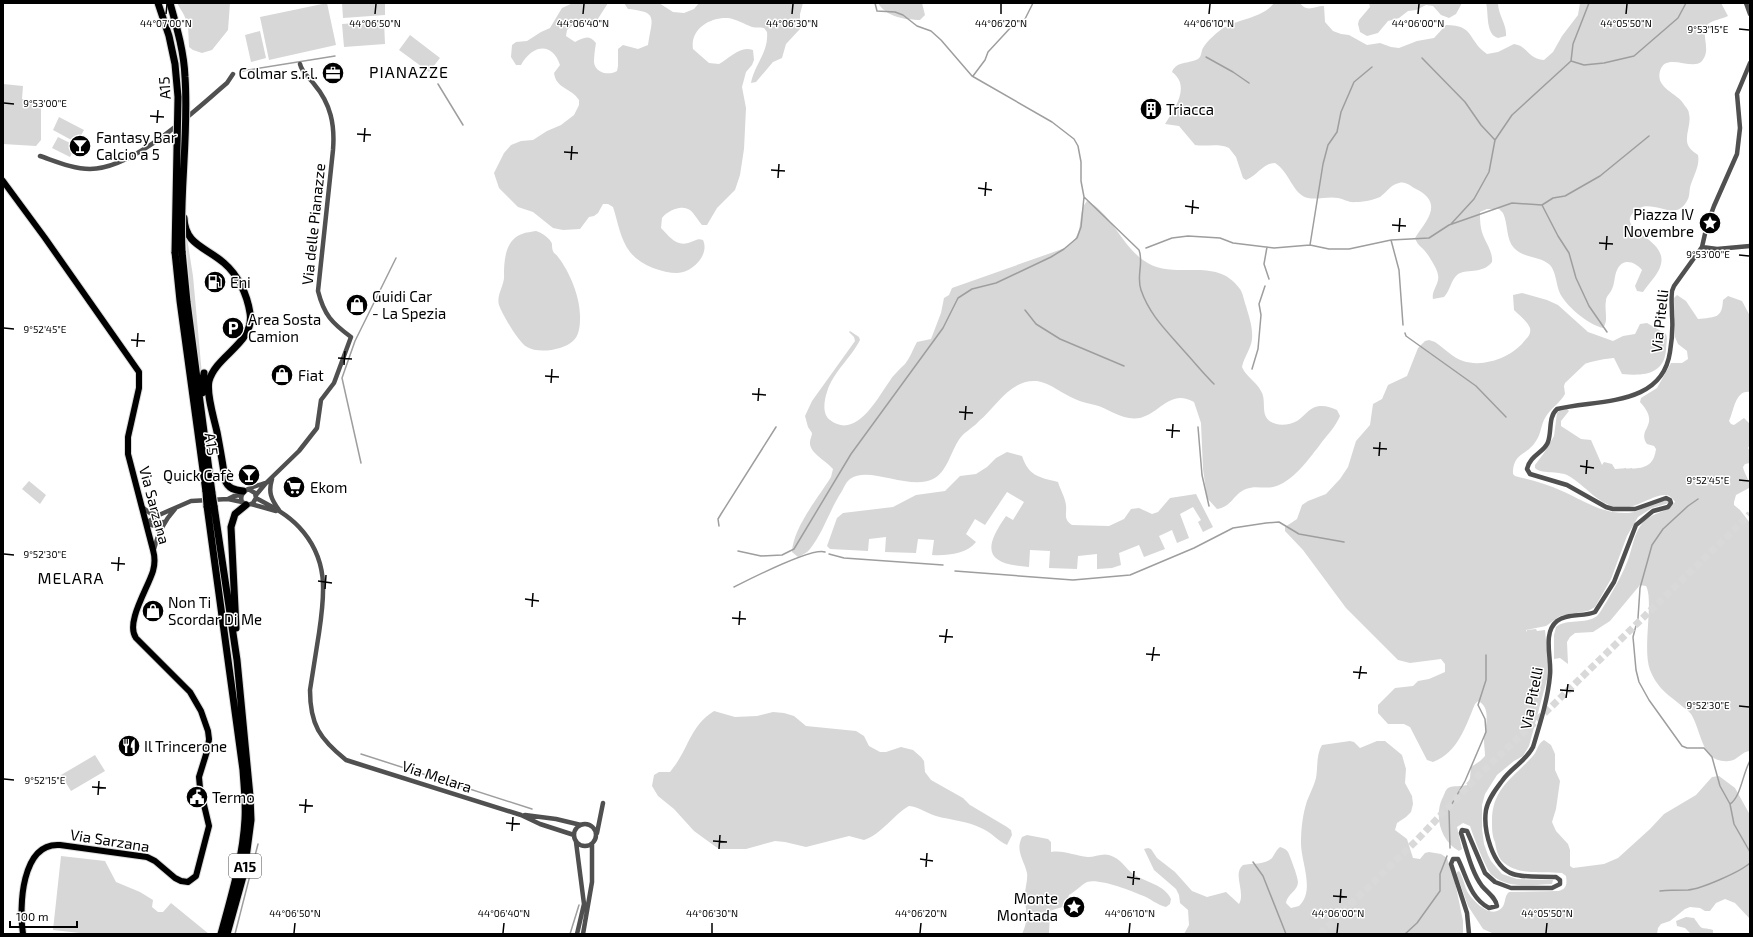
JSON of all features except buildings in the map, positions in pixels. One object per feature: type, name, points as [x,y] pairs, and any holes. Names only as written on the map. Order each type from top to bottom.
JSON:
[{"type":"highway","name":"A15","points":[[158,3],[169,36],[175,64],[178,97],[179,251],[209,493],[237,660],[246,770],[247,796],[238,870],[221,934]]},
{"type":"highway","name":"A15","points":[[170,3],[180,37],[185,77],[186,105],[179,251],[205,443],[209,493]]},
{"type":"highway","points":[[183,182],[184,226],[190,239],[224,263],[233,272],[243,289],[250,313],[249,328],[242,340],[214,370],[209,381],[225,480],[227,485],[234,490],[245,492]]},
{"type":"highway","points":[[204,373],[202,386],[206,427],[205,443]]},
{"type":"highway","points":[[237,660],[231,528],[235,514],[246,504]]},
{"type":"highway","name":"A15","points":[[211,506],[246,770]]},
{"type":"highway","name":"A15","points":[[228,934],[244,874],[251,820],[247,796]]},
{"type":"main road","name":"Via Sarzana","points":[[3,181],[139,372],[139,388],[130,428],[128,445],[130,463],[154,550],[154,563],[133,622],[132,632],[136,638],[190,692],[201,711],[208,731],[209,739],[208,748],[199,777],[200,788],[209,826],[196,876],[188,882],[181,881],[155,860],[140,855],[60,845],[44,847],[33,857],[26,874],[22,903],[23,934]]},
{"type":"street","points":[[1746,3],[1750,14]]},
{"type":"street","points":[[1750,63],[1737,94],[1740,128],[1737,154],[1714,206],[1707,225],[1702,247],[1717,249],[1750,246]]},
{"type":"street","name":"Via delle Pianazze","points":[[228,499],[272,478],[299,451],[316,428],[321,400],[334,383],[351,337],[329,318],[322,307],[318,291],[334,150],[334,129],[333,120],[326,102],[315,85],[302,70],[300,64]]},
{"type":"street","points":[[40,156],[70,166],[89,169],[112,164],[164,136],[227,83],[233,74]]},
{"type":"street","name":"Via Pitelli","points":[[1469,934],[1467,913],[1451,864],[1453,859],[1458,859],[1468,886],[1483,904],[1493,908],[1497,906],[1497,904],[1474,873],[1461,832],[1462,830],[1467,831],[1485,873],[1496,882],[1511,888],[1552,888],[1560,884],[1560,880],[1556,877],[1516,874],[1509,872],[1503,867],[1496,859],[1489,843],[1486,825],[1486,809],[1489,801],[1503,779],[1530,753],[1533,747],[1549,683],[1551,668],[1549,637],[1552,627],[1561,618],[1595,612],[1614,582],[1636,526],[1653,511],[1668,507],[1672,503],[1671,500],[1666,498],[1635,509],[1625,510],[1606,507],[1567,485],[1530,474],[1527,469],[1528,463],[1547,444],[1553,413],[1557,409],[1634,396],[1644,391],[1655,382],[1663,372],[1670,354],[1672,295],[1674,286],[1702,247]]},
{"type":"street","name":"Via delle Pianazze","points":[[272,478],[269,493],[272,501],[281,513]]},
{"type":"street","name":"Via delle Pianazze","points":[[266,482],[256,496],[298,526],[307,537],[316,553],[323,572],[323,608],[310,690],[310,704],[318,732],[329,746],[346,760]]},
{"type":"street","points":[[245,492],[254,492],[256,496],[255,502],[246,504],[245,492]]},
{"type":"street","name":"Via delle Pianazze","points":[[146,523],[178,506],[191,501],[228,499],[281,513]]},
{"type":"street","points":[[141,506],[150,514],[160,515]]},
{"type":"street","points":[[154,550],[160,530],[165,521],[178,506]]},
{"type":"street","points":[[146,523],[155,526],[165,521]]},
{"type":"street","name":"Via Melara","points":[[346,760],[521,815]]},
{"type":"street","points":[[584,934],[592,882],[592,845],[595,842],[597,835],[603,804]]},
{"type":"street","points":[[521,815],[556,819],[581,825],[589,824],[593,827],[597,835]]},
{"type":"street","points":[[521,815],[540,824],[574,835]]},
{"type":"street","points":[[577,934],[584,904],[574,835],[576,829],[581,825]]},
{"type":"street","points":[[576,842],[583,847],[592,845]]},
{"type":"shaded area","points":[[177,3],[230,3],[228,30],[212,50],[202,53],[189,47],[188,25]]},
{"type":"shaded area","points":[[327,3],[336,45],[269,60],[260,17]]},
{"type":"shaded area","points":[[342,3],[385,3],[385,15],[343,18]]},
{"type":"shaded area","points":[[573,3],[608,3],[594,25],[581,23],[575,24],[567,30],[566,36],[575,42],[581,39],[591,38],[596,43],[594,60],[595,66],[600,71],[610,73],[617,71],[618,49],[623,45],[638,49],[648,45],[652,23],[651,18],[645,12],[628,9],[624,3],[659,3],[673,12],[684,13],[694,9],[699,3],[803,3],[800,14],[800,29],[786,44],[782,58],[773,62],[756,82],[751,83],[766,46],[767,32],[764,28],[752,27],[737,20],[721,18],[708,22],[698,30],[695,36],[693,49],[709,63],[719,64],[735,53],[744,49],[753,50],[754,60],[746,72],[742,87],[746,108],[744,149],[740,175],[735,190],[717,208],[707,225],[702,225],[691,211],[685,208],[673,210],[662,218],[661,228],[674,241],[682,244],[698,239],[703,240],[705,246],[702,257],[694,267],[688,270],[677,273],[665,272],[645,264],[634,257],[624,242],[613,207],[608,204],[603,204],[598,213],[589,217],[580,229],[563,230],[553,228],[533,212],[518,207],[499,188],[494,173],[504,153],[511,145],[521,141],[533,140],[547,131],[561,125],[574,115],[579,105],[579,100],[576,96],[561,85],[555,78],[554,73],[560,65],[552,52],[542,48],[536,50],[526,58],[521,65],[516,65],[511,57],[512,45],[516,42],[527,41],[550,28],[562,8]]},
{"type":"shaded area","points":[[878,3],[922,3],[925,15],[920,20],[897,17],[886,12]]},
{"type":"shaded area","points":[[1274,3],[1300,3],[1305,8],[1324,6],[1325,22],[1333,31],[1349,35],[1367,45],[1380,43],[1399,48],[1417,41],[1434,38],[1446,25],[1455,26],[1466,30],[1476,44],[1487,54],[1498,52],[1514,44],[1519,45],[1531,55],[1544,60],[1553,52],[1562,36],[1578,15],[1580,3],[1721,3],[1728,16],[1708,24],[1705,32],[1706,52],[1701,62],[1697,64],[1667,63],[1663,65],[1660,71],[1659,77],[1664,87],[1682,102],[1688,111],[1690,118],[1687,143],[1689,147],[1698,155],[1698,162],[1690,186],[1689,197],[1683,207],[1676,210],[1669,210],[1647,206],[1639,208],[1632,214],[1630,220],[1632,225],[1657,248],[1661,255],[1660,268],[1656,275],[1643,292],[1637,291],[1635,286],[1642,270],[1633,263],[1622,263],[1616,272],[1612,289],[1606,299],[1605,325],[1603,328],[1597,326],[1584,319],[1566,302],[1559,291],[1555,274],[1550,265],[1542,260],[1518,252],[1511,245],[1503,213],[1499,209],[1487,209],[1480,212],[1480,224],[1490,251],[1492,262],[1483,269],[1460,273],[1453,280],[1444,297],[1433,299],[1433,293],[1438,281],[1438,273],[1430,258],[1415,238],[1424,225],[1430,212],[1431,206],[1429,200],[1424,194],[1408,184],[1401,183],[1393,185],[1380,197],[1359,202],[1351,202],[1340,198],[1308,198],[1298,192],[1284,171],[1275,163],[1267,165],[1246,180],[1243,178],[1236,157],[1229,148],[1221,146],[1195,145],[1179,126],[1165,124],[1177,104],[1181,90],[1178,78],[1172,72],[1174,68],[1180,64],[1198,59],[1207,42],[1222,29],[1231,24],[1264,12]]},
{"type":"shaded area","points":[[1369,3],[1462,3],[1456,14],[1449,18],[1441,15],[1433,6],[1426,5],[1416,10],[1408,11],[1399,18],[1388,21],[1378,33],[1367,36],[1360,32],[1358,24],[1359,20],[1370,7]]},
{"type":"shaded area","points":[[1486,3],[1498,3],[1506,36],[1498,38],[1491,32],[1488,23]]},
{"type":"shaded area","points":[[384,21],[385,44],[344,47],[342,24]]},
{"type":"shaded area","points":[[260,31],[266,58],[251,62],[245,35]]},
{"type":"shaded area","points":[[410,35],[440,58],[429,72],[399,50]]},
{"type":"shaded area","points":[[3,84],[23,86],[22,99],[41,103],[41,140],[36,146],[3,144]]},
{"type":"shaded area","points":[[59,117],[84,130],[77,143],[53,130]]},
{"type":"shaded area","points":[[58,137],[76,146],[70,157],[52,148]]},
{"type":"shaded area","points":[[1087,201],[1103,213],[1128,246],[1143,260],[1155,266],[1168,269],[1219,273],[1230,279],[1240,289],[1249,318],[1252,335],[1250,346],[1242,367],[1262,394],[1266,417],[1272,423],[1285,425],[1297,421],[1313,408],[1322,406],[1337,410],[1340,416],[1333,428],[1310,458],[1287,481],[1273,487],[1253,487],[1246,489],[1238,494],[1226,506],[1217,509],[1207,498],[1203,469],[1201,423],[1194,402],[1184,398],[1176,398],[1147,415],[1139,418],[1129,418],[1120,416],[1099,406],[1077,400],[1042,382],[1027,382],[1019,384],[1011,389],[963,435],[946,466],[938,476],[933,479],[923,482],[913,482],[878,476],[858,475],[850,479],[838,498],[815,543],[807,552],[798,557],[792,552],[793,543],[801,523],[831,477],[833,469],[812,450],[810,442],[812,433],[808,427],[805,416],[812,401],[855,341],[854,337],[849,332],[850,331],[859,337],[860,340],[833,378],[827,392],[825,403],[827,417],[840,425],[848,425],[865,415],[892,377],[907,362],[917,342],[931,339],[941,313],[944,298],[949,295],[952,288],[1065,248],[1076,237],[1082,209]]},
{"type":"shaded area","points":[[536,231],[543,234],[550,240],[553,252],[558,256],[567,270],[577,295],[580,311],[578,334],[575,339],[564,347],[544,351],[532,349],[524,344],[515,334],[507,321],[498,301],[504,279],[505,257],[509,246],[516,237],[524,233]]},
{"type":"shaded area","points":[[187,238],[193,276],[202,375],[200,375],[191,307]]},
{"type":"shaded area","points":[[1522,293],[1547,300],[1558,305],[1588,332],[1613,341],[1623,336],[1635,334],[1640,324],[1647,323],[1666,334],[1667,340],[1666,350],[1661,365],[1657,369],[1645,374],[1622,374],[1614,358],[1585,364],[1565,383],[1565,394],[1545,418],[1536,441],[1515,462],[1513,474],[1515,476],[1551,486],[1606,511],[1631,513],[1653,503],[1661,501],[1669,502],[1652,508],[1638,517],[1627,536],[1611,579],[1595,607],[1588,611],[1560,616],[1546,626],[1526,630],[1527,632],[1527,630],[1536,629],[1537,631],[1545,630],[1549,672],[1529,746],[1523,756],[1514,761],[1497,775],[1485,794],[1482,805],[1482,829],[1484,844],[1488,855],[1502,874],[1517,879],[1553,880],[1552,884],[1529,885],[1505,882],[1489,872],[1470,826],[1463,823],[1457,827],[1462,849],[1459,851],[1453,847],[1444,835],[1439,821],[1440,806],[1446,790],[1450,787],[1467,785],[1470,778],[1471,767],[1485,756],[1484,740],[1487,719],[1483,704],[1478,701],[1475,704],[1460,738],[1449,752],[1442,758],[1433,762],[1427,760],[1410,727],[1404,724],[1388,724],[1378,713],[1378,705],[1395,688],[1413,686],[1418,681],[1429,679],[1445,672],[1445,664],[1441,659],[1410,663],[1398,660],[1346,608],[1303,550],[1285,531],[1285,527],[1297,519],[1302,505],[1326,494],[1340,479],[1348,467],[1356,441],[1370,425],[1373,404],[1382,399],[1388,385],[1407,376],[1418,348],[1425,341],[1429,340],[1435,342],[1463,361],[1480,363],[1489,362],[1506,356],[1514,351],[1528,337],[1530,334],[1530,328],[1514,310],[1513,295]]},
{"type":"shaded area","points":[[1677,295],[1686,301],[1698,319],[1709,318],[1719,314],[1723,300],[1728,296],[1742,301],[1750,316],[1750,392],[1741,394],[1738,398],[1729,421],[1734,425],[1744,418],[1750,424],[1750,445],[1748,448],[1750,451],[1750,463],[1745,464],[1743,467],[1749,483],[1749,488],[1736,495],[1734,505],[1750,523],[1750,751],[1747,751],[1732,761],[1720,761],[1708,752],[1691,714],[1664,691],[1652,675],[1647,650],[1649,602],[1646,586],[1640,585],[1610,621],[1593,632],[1575,633],[1570,637],[1567,642],[1568,664],[1560,658],[1554,659],[1554,635],[1556,627],[1560,624],[1592,619],[1600,613],[1622,574],[1635,536],[1641,525],[1644,521],[1672,506],[1675,502],[1669,496],[1661,495],[1634,506],[1622,508],[1614,507],[1600,500],[1567,475],[1537,470],[1535,465],[1554,436],[1557,413],[1567,409],[1569,411],[1561,421],[1561,426],[1581,439],[1591,440],[1602,465],[1604,462],[1612,464],[1615,469],[1641,468],[1651,462],[1656,449],[1654,446],[1647,444],[1644,439],[1644,434],[1649,422],[1649,416],[1640,402],[1641,398],[1657,388],[1671,363],[1682,363],[1688,359],[1687,351],[1678,344],[1675,337],[1674,298]]},
{"type":"shaded area","points":[[1007,452],[1022,456],[1028,468],[1035,475],[1058,482],[1066,505],[1066,518],[1072,525],[1109,526],[1124,519],[1131,509],[1139,508],[1152,514],[1158,512],[1170,498],[1196,494],[1213,527],[1203,532],[1198,522],[1201,520],[1193,507],[1180,514],[1189,538],[1177,543],[1172,530],[1159,536],[1165,549],[1144,557],[1139,545],[1119,553],[1121,565],[1112,568],[1097,569],[1097,554],[1078,556],[1077,569],[1049,568],[1050,551],[1030,550],[1029,567],[1015,565],[1004,563],[996,559],[992,553],[991,546],[998,528],[1006,516],[1013,520],[1024,502],[1007,492],[985,525],[975,519],[966,534],[976,542],[962,552],[932,555],[934,540],[918,539],[916,553],[885,552],[886,537],[869,539],[868,551],[830,549],[827,546],[837,518],[843,513],[893,507],[916,495],[945,491],[960,476],[976,474],[987,467],[996,458]]},
{"type":"shaded area","points":[[29,481],[46,495],[40,504],[22,489]]},
{"type":"shaded area","points":[[714,711],[735,717],[757,716],[773,712],[784,713],[794,716],[806,726],[856,731],[864,736],[869,746],[880,752],[886,752],[901,747],[913,750],[924,761],[925,772],[931,780],[963,798],[970,805],[1007,827],[1011,830],[1012,835],[1007,845],[985,830],[976,826],[965,822],[936,816],[909,806],[882,829],[864,840],[849,836],[806,847],[775,841],[746,849],[720,849],[694,831],[674,809],[658,796],[652,786],[654,775],[659,772],[670,772],[700,723]]},
{"type":"shaded area","points":[[1544,740],[1551,745],[1555,754],[1555,770],[1560,781],[1556,809],[1552,822],[1556,831],[1568,844],[1570,850],[1570,866],[1573,868],[1604,864],[1618,858],[1664,814],[1696,795],[1712,777],[1719,776],[1735,788],[1750,815],[1750,919],[1735,903],[1725,899],[1716,903],[1710,911],[1690,907],[1685,909],[1670,921],[1661,924],[1658,928],[1657,934],[1513,934],[1492,933],[1483,929],[1468,906],[1457,872],[1459,871],[1467,891],[1473,899],[1485,909],[1495,912],[1503,906],[1509,892],[1558,891],[1566,886],[1566,876],[1562,873],[1523,871],[1503,862],[1498,853],[1493,835],[1493,810],[1499,792],[1534,755]]},
{"type":"shaded area","points":[[1350,741],[1354,742],[1360,748],[1377,741],[1385,741],[1402,755],[1406,769],[1405,783],[1412,796],[1413,804],[1411,812],[1397,823],[1395,830],[1407,839],[1413,858],[1420,859],[1425,853],[1429,852],[1441,854],[1447,858],[1455,882],[1463,921],[1463,934],[1184,934],[1189,925],[1188,910],[1180,903],[1179,895],[1176,889],[1154,870],[1144,849],[1151,849],[1157,858],[1175,872],[1192,891],[1207,897],[1226,892],[1239,904],[1241,899],[1239,878],[1240,869],[1243,865],[1266,862],[1272,858],[1280,847],[1288,852],[1298,882],[1298,885],[1288,897],[1286,903],[1291,908],[1299,906],[1304,899],[1307,884],[1301,849],[1302,821],[1304,810],[1316,778],[1320,749],[1322,745]]},
{"type":"shaded area","points":[[95,755],[105,771],[71,791],[61,775]]},
{"type":"shaded area","points":[[1027,835],[1048,839],[1051,842],[1051,852],[1060,852],[1088,857],[1104,854],[1109,855],[1120,861],[1133,874],[1164,890],[1171,899],[1170,904],[1166,907],[1144,896],[1122,888],[1106,883],[1092,881],[1087,882],[1069,895],[1068,900],[1064,905],[1050,911],[1049,934],[1022,934],[1026,923],[1025,895],[1027,873],[1019,847],[1022,837]]},
{"type":"shaded area","points":[[61,856],[105,861],[116,882],[140,892],[153,900],[152,907],[158,912],[163,912],[171,903],[209,934],[89,934],[53,930]]},
{"type":"shaded area","points":[[1686,917],[1694,918],[1702,928],[1713,930],[1713,934],[1691,934],[1685,928],[1677,926],[1676,921]]},
{"type":"waterway","points":[[738,551],[761,556],[782,555],[794,549],[851,454],[943,328],[958,298],[972,289],[996,283],[1051,257],[1064,249],[1077,238],[1081,227],[1084,197],[1081,181],[1081,162],[1078,146],[1074,139],[1052,122],[972,76],[941,40],[931,31],[917,26],[903,15],[895,12],[877,11],[875,3]]},
{"type":"waterway","points":[[1020,23],[1023,23],[1033,3]]},
{"type":"waterway","points":[[1451,224],[1474,199],[1489,172],[1495,140],[1512,115],[1571,61],[1573,44],[1589,3]]},
{"type":"waterway","points":[[1571,61],[1584,65],[1604,63],[1634,56],[1678,18],[1686,3]]},
{"type":"waterway","points":[[973,76],[985,60],[988,52],[1016,23]]},
{"type":"waterway","points":[[242,71],[335,56]]},
{"type":"waterway","points":[[1206,57],[1249,83]]},
{"type":"waterway","points":[[1422,58],[1465,102],[1481,125],[1495,140]]},
{"type":"waterway","points":[[1310,245],[1323,164],[1328,145],[1337,132],[1341,112],[1354,82],[1372,67]]},
{"type":"waterway","points":[[438,84],[463,125]]},
{"type":"waterway","points":[[1146,248],[1172,238],[1188,236],[1220,238],[1233,243],[1274,248],[1310,245],[1329,249],[1349,249],[1391,240],[1429,238],[1449,225],[1512,203],[1542,205],[1553,198],[1565,196],[1600,176],[1649,136]]},
{"type":"waterway","points":[[1084,197],[1139,250],[1141,260],[1139,280],[1141,290],[1149,308],[1154,316],[1214,384]]},
{"type":"waterway","points":[[1542,205],[1558,236],[1569,253],[1576,278],[1589,306],[1607,332]]},
{"type":"waterway","points":[[1391,240],[1399,270],[1403,325]]},
{"type":"waterway","points":[[1267,247],[1264,264],[1269,279]]},
{"type":"waterway","points":[[361,463],[342,378],[355,341],[396,258]]},
{"type":"waterway","points":[[1252,369],[1258,349],[1261,315],[1259,304],[1265,286]]},
{"type":"waterway","points":[[1025,310],[1036,324],[1060,339],[1124,366]]},
{"type":"waterway","points":[[1405,333],[1406,336],[1476,386],[1506,417]]},
{"type":"waterway","points":[[719,526],[718,519],[776,427]]},
{"type":"waterway","points":[[1198,427],[1202,475],[1209,506]]},
{"type":"waterway","points":[[1698,499],[1663,529],[1652,545],[1640,588],[1638,618],[1633,637],[1636,670],[1639,682],[1649,700],[1682,746],[1687,748],[1704,748],[1712,757],[1720,786],[1730,804],[1734,824],[1750,852]]},
{"type":"waterway","points":[[955,571],[1073,580],[1130,575],[1194,548],[1233,528],[1279,522],[1299,534],[1344,542]]},
{"type":"waterway","points":[[734,587],[794,559],[807,554],[825,552]]},
{"type":"waterway","points":[[829,554],[844,558],[943,565]]},
{"type":"waterway","points":[[1450,848],[1449,809],[1465,781],[1486,732],[1485,719],[1478,705],[1486,680],[1486,655]]},
{"type":"waterway","points":[[361,754],[532,809]]},
{"type":"waterway","points":[[1730,804],[1737,796],[1750,761]]},
{"type":"waterway","points":[[235,934],[258,844]]},
{"type":"waterway","points":[[1405,934],[1417,923],[1440,891],[1440,874],[1447,856]]},
{"type":"waterway","points":[[1253,862],[1263,876],[1286,934]]},
{"type":"waterway","points":[[1660,891],[1688,890],[1702,887],[1729,875],[1750,863]]},
{"type":"waterway","points":[[570,934],[579,905]]},
{"type":"tunnel","points":[[1320,934],[1416,841],[1480,774],[1750,514]]},
{"type":"place","name":"Colmar s.r.l.","points":[[333,73]]},
{"type":"place","name":"Triacca","points":[[1151,109]]},
{"type":"place","name":"Fantasy Bar Calcio a 5","points":[[80,146]]},
{"type":"place","name":"Piazza IV Novembre","points":[[1710,223]]},
{"type":"place","name":"Eni","points":[[215,282]]},
{"type":"place","name":"Guidi Car - La Spezia","points":[[357,305]]},
{"type":"place","name":"Area Sosta Camion","points":[[233,328]]},
{"type":"place","name":"Fiat","points":[[282,375]]},
{"type":"place","name":"Quick Cafè","points":[[249,475]]},
{"type":"place","name":"Ekom","points":[[294,487]]},
{"type":"place","name":"Non Ti Scordar Di Me","points":[[153,611]]},
{"type":"place","name":"Il Trincerone","points":[[129,746]]},
{"type":"place","name":"Termo","points":[[197,797]]},
{"type":"place","name":"Monte Montada","points":[[1074,907]]},
{"type":"district","name":"PIANAZZE","points":[[409,71]]},
{"type":"district","name":"MELARA","points":[[71,577]]}]
